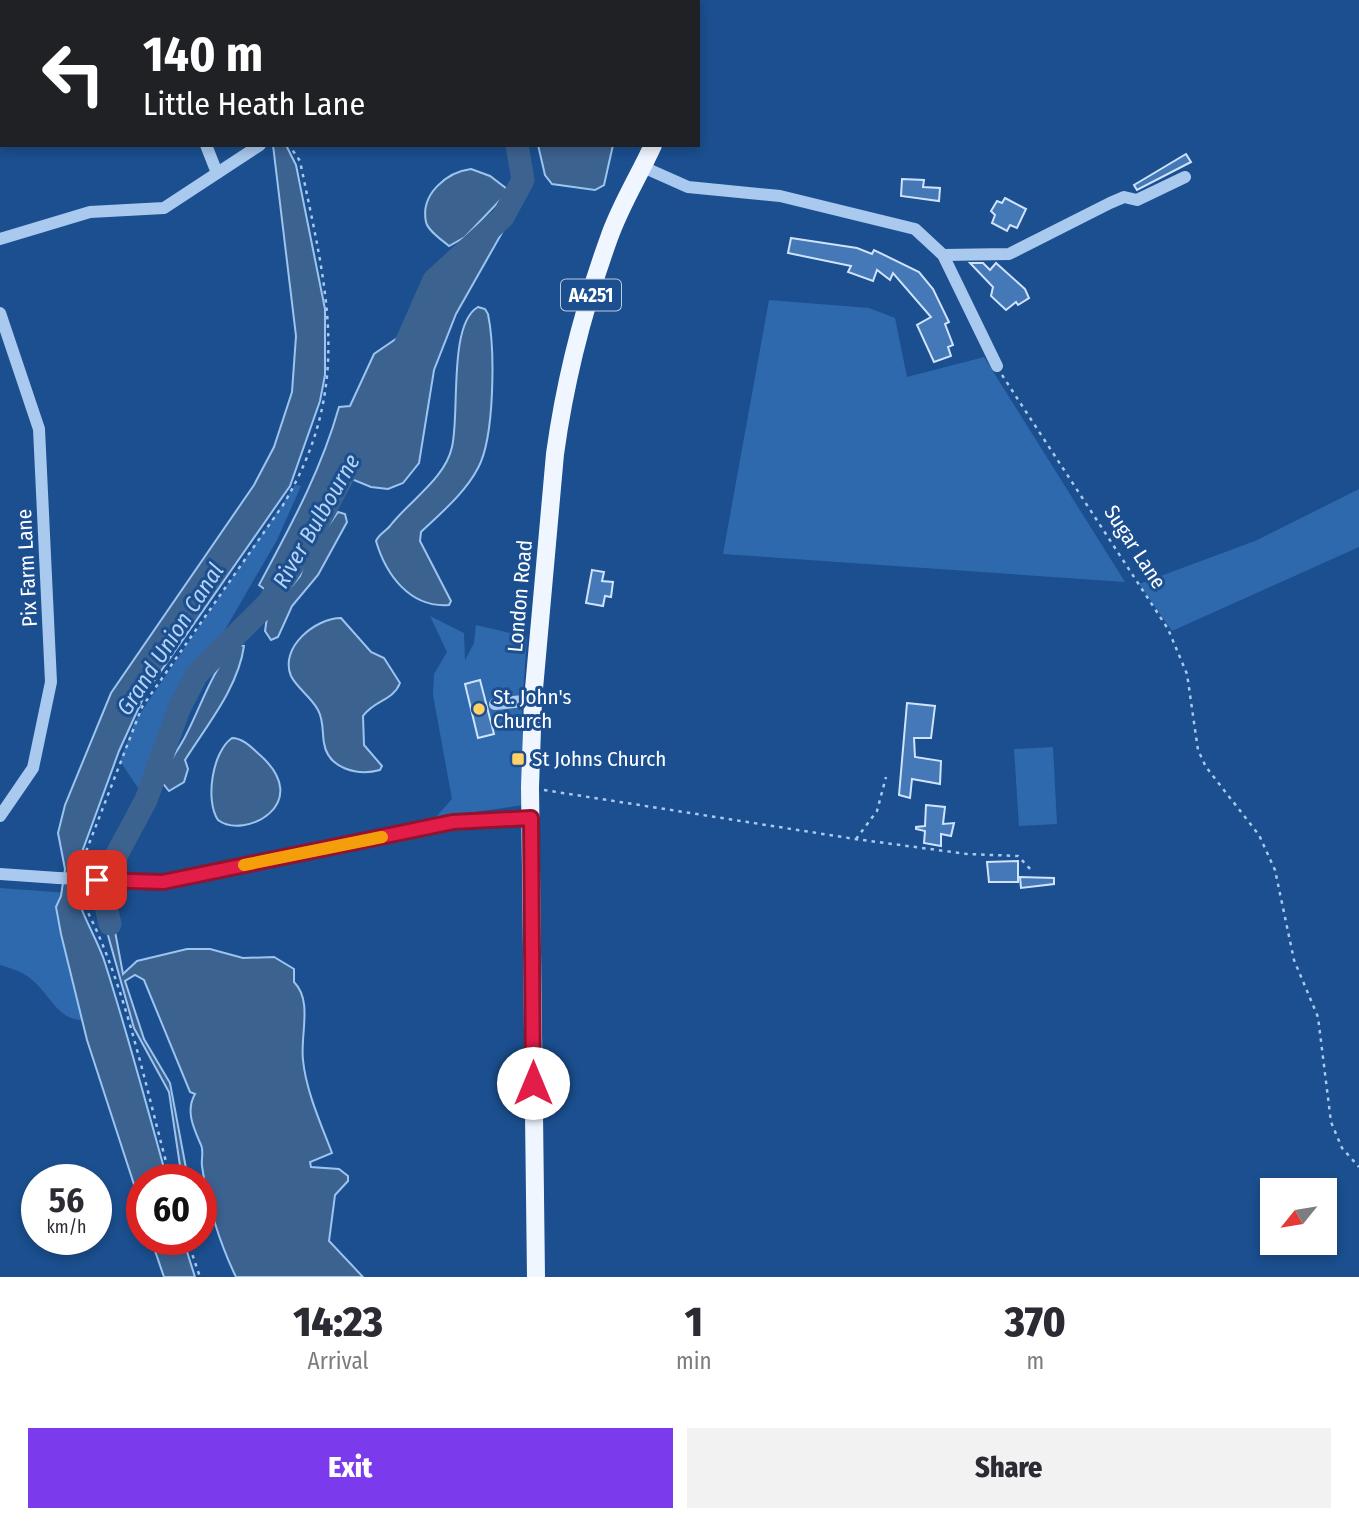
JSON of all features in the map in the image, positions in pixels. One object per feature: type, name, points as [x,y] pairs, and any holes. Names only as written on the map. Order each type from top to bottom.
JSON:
[{"type":"main road","name":"London Road","points":[[536,1277],[530,787],[533,700],[560,415],[580,332],[609,236],[652,147]]},
{"type":"street","points":[[207,147],[217,173]]},
{"type":"street","points":[[0,239],[90,212],[164,208],[257,147]]},
{"type":"street","points":[[643,167],[688,187],[780,196],[915,229],[943,255],[997,366]]},
{"type":"street","points":[[943,255],[1009,254],[1110,203],[1124,197],[1137,200],[1185,177]]},
{"type":"street","name":"Pix Farm Lane","points":[[0,313],[39,429],[51,682],[33,768],[0,816]]},
{"type":"street","points":[[495,704],[533,700]]},
{"type":"street","points":[[0,874],[163,882],[453,822],[531,818]]},
{"type":"path","points":[[166,1164],[120,999],[93,921],[76,890],[135,721],[283,505],[295,485],[318,420],[330,363],[327,302],[300,161],[290,147]]},
{"type":"path","name":"Sugar Lane","points":[[997,366],[1167,629],[1187,674],[1199,750],[1206,767],[1259,835],[1275,870],[1294,960],[1318,1017],[1331,1122],[1342,1148],[1359,1167]]},
{"type":"path","points":[[855,839],[877,811],[886,777]]},
{"type":"path","points":[[530,787],[855,839],[967,854],[1018,856],[1032,872]]},
{"type":"path","points":[[192,1255],[200,1277]]},
{"type":"shaded area","points":[[769,300],[869,308],[895,318],[907,377],[984,357],[1125,582],[723,554]]},
{"type":"shaded area","points":[[295,485],[301,486],[277,540],[179,709],[146,800],[120,761],[135,721]]},
{"type":"shaded area","points":[[1359,489],[1359,547],[1172,631],[1139,584],[1255,541]]},
{"type":"shaded area","name":"St. John's Church","points":[[430,616],[464,633],[465,660],[474,643],[476,625],[527,637],[522,705],[523,805],[435,818],[452,799],[433,695],[434,674],[447,652]]},
{"type":"shaded area","points":[[1053,747],[1057,824],[1019,826],[1014,749]]},
{"type":"shaded area","points":[[0,888],[68,893],[88,1020],[78,1020],[62,1013],[28,977],[17,970],[0,965]]},
{"type":"water","name":"Grand Union Canal","points":[[273,147],[287,147],[296,165],[325,309],[325,375],[320,401],[290,486],[145,694],[119,751],[74,874],[77,896],[101,952],[163,1164],[127,1164],[87,1040],[61,934],[56,907],[61,896],[65,869],[58,833],[65,805],[111,693],[254,485],[274,447],[292,392],[296,336]]},
{"type":"water","points":[[538,147],[613,147],[604,185],[595,190],[552,184],[545,175]]},
{"type":"water","points":[[471,169],[490,176],[507,189],[506,194],[465,237],[449,246],[427,225],[427,202],[437,186],[445,180]]},
{"type":"water","points":[[499,227],[503,231],[456,314],[434,370],[419,463],[403,483],[388,489],[371,487],[349,478],[437,292],[447,276]]},
{"type":"water","points":[[478,307],[485,309],[488,314],[492,348],[488,436],[484,454],[473,477],[421,532],[420,541],[451,601],[449,605],[435,605],[411,595],[402,587],[386,566],[376,541],[434,479],[448,459],[454,432],[462,331]]},
{"type":"water","points":[[403,334],[334,486],[267,591],[259,585],[314,476],[339,407],[350,406],[374,354]]},
{"type":"water","points":[[338,512],[345,514],[347,522],[318,575],[292,606],[278,637],[271,640],[265,631],[267,617],[300,576],[308,555]]},
{"type":"water","points":[[341,618],[371,652],[384,658],[400,683],[393,694],[363,716],[364,745],[382,766],[380,770],[354,771],[331,759],[324,743],[320,714],[291,676],[290,655],[302,636],[321,623]]},
{"type":"water","points":[[236,644],[244,646],[235,677],[220,706],[185,760],[188,769],[184,782],[169,791],[161,781],[163,775],[185,737],[213,677]]},
{"type":"water","points":[[232,738],[244,742],[260,755],[275,773],[280,789],[278,802],[269,813],[257,821],[243,825],[230,825],[218,820],[212,801],[215,765],[225,745]]},
{"type":"water","points":[[108,894],[123,974],[137,961],[187,949],[210,949],[243,958],[274,957],[294,969],[294,982],[303,999],[303,1050],[307,1084],[332,1153],[310,1162],[311,1167],[339,1169],[348,1176],[348,1181],[335,1195],[329,1241],[363,1277],[236,1277],[217,1228],[217,1164],[202,1164],[202,1147],[193,1126],[191,1107],[195,1094],[190,1092],[144,980],[135,975],[125,981],[144,1039],[170,1083],[185,1164],[180,1164],[169,1092],[134,1028],[97,896]]},
{"type":"water","points":[[156,1255],[188,1255],[195,1277],[164,1277]]},
{"type":"building","points":[[1186,154],[1191,162],[1137,190],[1134,185]]},
{"type":"building","points":[[902,179],[924,180],[923,187],[940,188],[939,201],[901,196]]},
{"type":"building","points":[[1005,198],[1026,209],[1017,228],[1010,225],[1007,231],[992,223],[995,215],[991,211],[997,201],[1002,203]]},
{"type":"building","points":[[791,238],[857,248],[872,254],[874,250],[919,272],[933,289],[949,322],[945,324],[953,345],[948,347],[951,356],[934,362],[917,325],[931,317],[893,273],[890,280],[877,270],[873,281],[848,272],[851,266],[788,253]]},
{"type":"building","points":[[970,263],[983,263],[990,270],[996,263],[1025,289],[1029,298],[1018,305],[1016,302],[1006,310],[991,296],[993,287]]},
{"type":"building","points":[[592,570],[604,572],[602,581],[613,582],[611,597],[605,596],[603,606],[586,603]]},
{"type":"building","name":"St. John's Church","points":[[480,680],[494,734],[478,738],[465,684]]},
{"type":"building","points":[[907,703],[935,706],[931,738],[914,738],[915,757],[941,761],[940,784],[912,779],[910,798],[899,795]]},
{"type":"building","points":[[926,805],[945,807],[943,824],[954,823],[951,836],[941,834],[941,846],[924,843],[925,831],[916,829],[925,826]]},
{"type":"building","points":[[1018,861],[1018,882],[989,882],[987,862]]},
{"type":"building","points":[[1020,877],[1054,878],[1054,884],[1021,888]]},
{"type":"waterway","name":"River Bulbourne","points":[[110,924],[105,902],[117,854],[146,800],[179,709],[197,674],[269,602],[309,540],[370,425],[434,280],[503,217],[523,180],[517,147]]},
{"type":"slow traffic","points":[[244,865],[382,837]]},
{"type":"place","name":"St. John's Church","points":[[479,709]]},
{"type":"place","name":"St Johns Church","points":[[518,759]]},
{"type":"route","points":[[97,880],[146,884],[163,882],[453,822],[531,818],[533,1083]]}]
